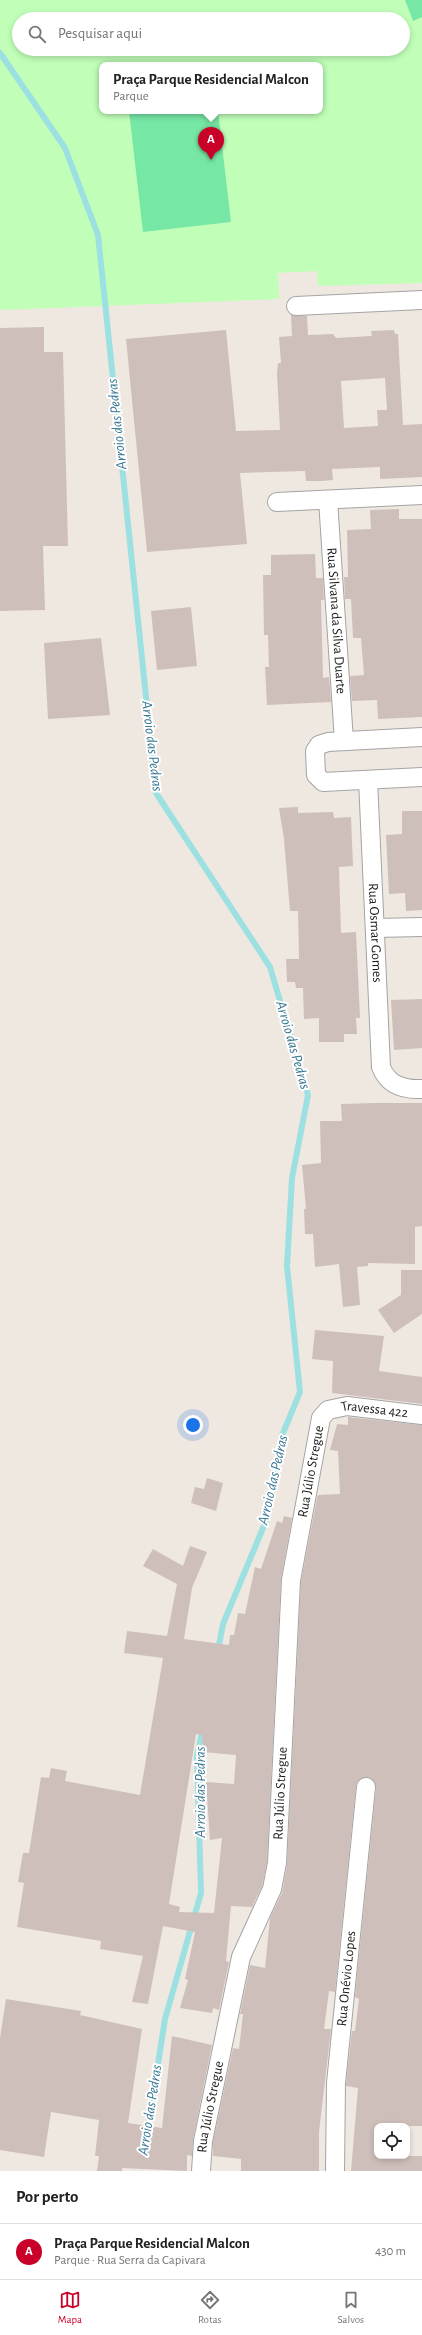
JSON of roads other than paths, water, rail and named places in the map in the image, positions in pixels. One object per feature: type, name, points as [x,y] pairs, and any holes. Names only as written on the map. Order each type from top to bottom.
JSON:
[{"type":"street","points":[[296,306],[422,300]]},
{"type":"street","points":[[277,502],[422,495]]},
{"type":"street","name":"Rua Silvana da Silva Duarte","points":[[328,500],[344,741]]},
{"type":"street","points":[[422,737],[323,743],[316,748],[316,776],[321,781],[327,783],[422,777]]},
{"type":"street","name":"Rua Osmar Gomes","points":[[368,780],[381,1067],[390,1082],[400,1087],[422,1089]]},
{"type":"street","points":[[375,928],[422,927]]},
{"type":"street","name":"Travessa 422","points":[[328,1410],[347,1406],[422,1416]]},
{"type":"street","name":"Rua Júlio Stregue","points":[[201,2171],[203,2141],[241,1958],[272,1889],[277,1863],[291,1580],[318,1428],[321,1418],[328,1410]]},
{"type":"street","name":"Rua Onévio Lopes","points":[[335,2171],[336,2083],[366,1787]]},
{"type":"waterway","name":"Arroio das Pedras","points":[[0,53],[65,148],[98,235],[156,793],[270,967],[308,1095],[292,1178],[287,1266],[300,1392],[281,1438],[268,1516],[223,1624],[218,1650]]},
{"type":"waterway","name":"Arroio das Pedras","points":[[147,2134],[165,2019],[201,1893],[197,1756],[203,1728]]},
{"type":"place","name":"Praça Parque Residencial Malcon","points":[[211,160]]}]
